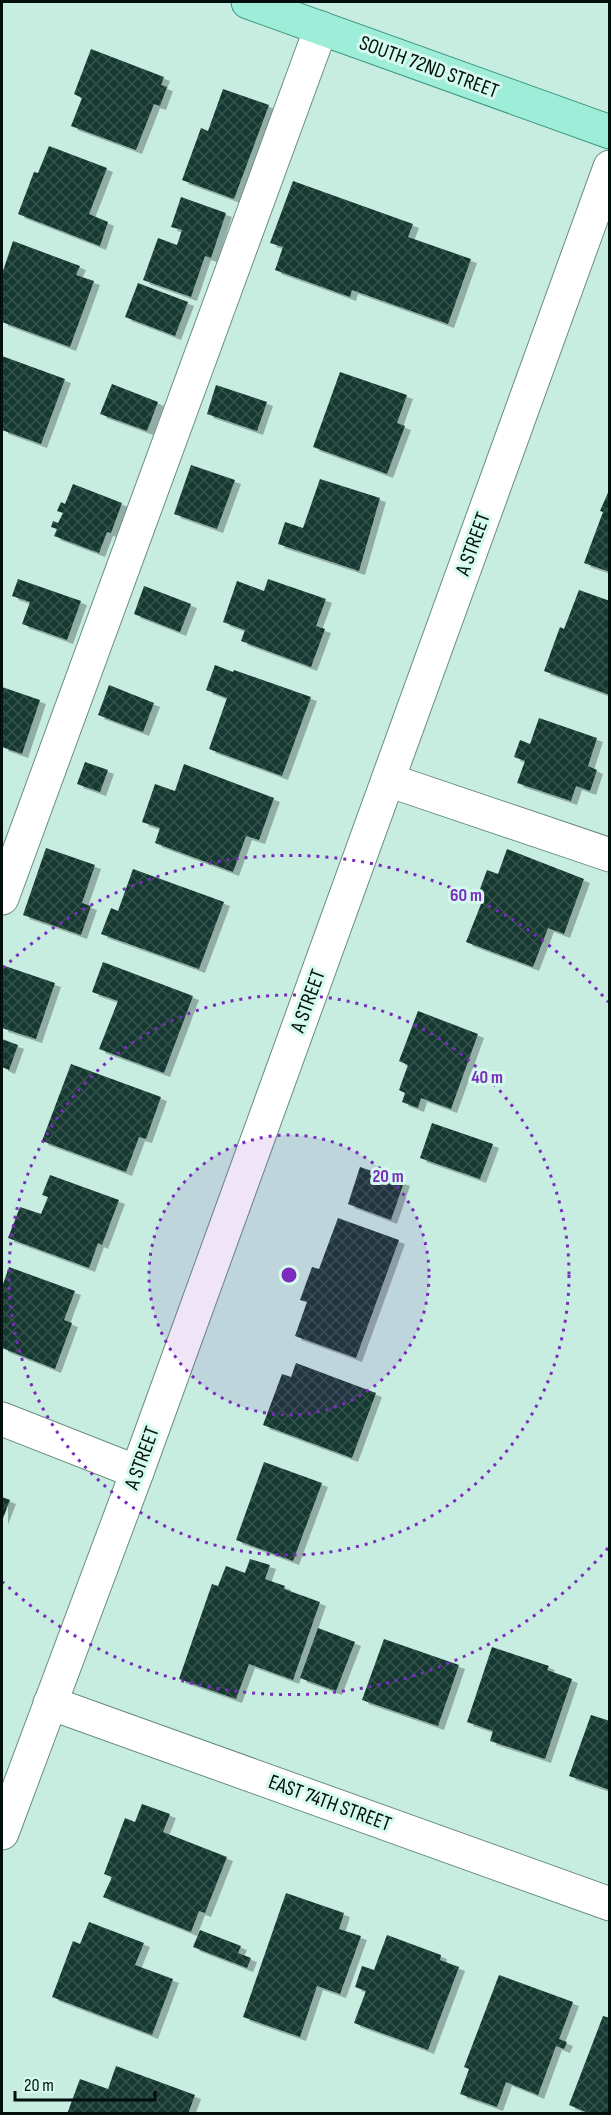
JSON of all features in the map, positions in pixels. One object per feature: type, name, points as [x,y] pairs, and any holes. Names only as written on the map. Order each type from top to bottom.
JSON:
[{"type":"main road","name":"SOUTH 72ND STREET","points":[[249,2],[609,132]]},
{"type":"street","points":[[2,898],[321,27]]},
{"type":"street","name":"A STREET","points":[[2,1833],[137,1472],[609,167]]},
{"type":"street","points":[[388,780],[609,855]]},
{"type":"street","points":[[2,1419],[137,1472]]},
{"type":"street","name":"EAST 74TH STREET","points":[[50,1702],[609,1904]]},
{"type":"building","points":[[91,49],[164,77],[161,85],[167,87],[160,106],[154,104],[136,150],[71,126],[82,98],[74,94]]},
{"type":"building","points":[[223,89],[269,105],[234,199],[182,180],[201,128],[208,131]]},
{"type":"building","points":[[49,146],[107,168],[89,214],[108,222],[100,246],[18,214],[34,172],[38,173]]},
{"type":"building","points":[[293,181],[413,224],[408,237],[471,259],[448,324],[352,290],[350,297],[275,270],[283,247],[270,243]]},
{"type":"building","points":[[181,197],[226,213],[211,258],[205,256],[191,297],[143,280],[158,238],[177,245],[182,230],[171,227]]},
{"type":"building","points":[[13,241],[80,266],[76,275],[94,281],[70,347],[2,322],[2,274]]},
{"type":"building","points":[[138,283],[188,302],[175,336],[125,317]]},
{"type":"building","points":[[2,356],[65,379],[41,444],[2,430]]},
{"type":"building","points":[[340,372],[407,395],[397,423],[405,426],[387,474],[313,447]]},
{"type":"building","points":[[112,384],[158,402],[147,431],[100,414]]},
{"type":"building","points":[[216,385],[267,402],[257,431],[207,414]]},
{"type":"building","points":[[191,465],[235,480],[217,529],[174,514]]},
{"type":"building","points":[[320,479],[380,498],[359,571],[278,544],[285,522],[303,528]]},
{"type":"building","points":[[73,484],[122,503],[111,533],[107,532],[99,553],[54,536],[57,529],[51,527],[53,521],[58,523],[63,513],[57,511],[61,502],[65,504]]},
{"type":"building","points":[[610,488],[610,572],[584,563],[603,512],[600,511]]},
{"type":"building","points":[[18,579],[81,601],[67,640],[22,624],[30,602],[12,596]]},
{"type":"building","points":[[268,579],[326,599],[316,626],[325,629],[311,667],[241,641],[245,630],[223,622],[237,581],[264,591]]},
{"type":"building","points":[[144,586],[191,604],[180,632],[134,614]]},
{"type":"building","points":[[579,590],[610,601],[610,695],[544,671],[560,627],[564,629]]},
{"type":"building","points":[[215,665],[311,697],[282,776],[209,749],[227,698],[206,690]]},
{"type":"building","points":[[109,685],[154,703],[143,732],[98,715]]},
{"type":"building","points":[[2,687],[40,700],[22,754],[2,747]]},
{"type":"building","points":[[539,718],[597,738],[588,766],[597,770],[590,791],[576,786],[571,801],[517,783],[525,761],[514,757],[520,740],[530,744]]},
{"type":"building","points":[[85,762],[108,770],[100,792],[77,784]]},
{"type":"building","points":[[184,764],[274,798],[259,840],[246,836],[233,872],[155,843],[160,828],[142,822],[155,784],[175,791]]},
{"type":"building","points":[[46,848],[95,865],[82,903],[91,906],[81,935],[23,915]]},
{"type":"building","points":[[507,849],[584,879],[564,934],[548,928],[533,967],[466,942],[483,899],[477,897],[487,870],[498,874]]},
{"type":"building","points":[[133,869],[224,902],[199,969],[101,934],[111,908],[118,911]]},
{"type":"building","points":[[103,962],[193,996],[164,1073],[99,1049],[118,1001],[92,992]]},
{"type":"building","points":[[2,965],[55,983],[36,1039],[2,1028]]},
{"type":"building","points":[[418,1011],[478,1034],[451,1109],[421,1098],[418,1108],[402,1102],[405,1093],[399,1090],[408,1065],[399,1061]]},
{"type":"building","points":[[2,1039],[18,1045],[9,1070],[2,1067]]},
{"type":"building","points":[[71,1064],[161,1097],[146,1139],[139,1137],[126,1172],[42,1141]]},
{"type":"building","points":[[432,1123],[493,1144],[480,1179],[420,1158]]},
{"type":"building","points":[[360,1167],[404,1182],[391,1220],[348,1204]]},
{"type":"building","points":[[50,1175],[119,1200],[102,1245],[98,1243],[89,1268],[8,1238],[20,1207],[41,1214],[48,1197],[42,1195]]},
{"type":"building","points":[[338,1218],[399,1240],[356,1358],[295,1336],[307,1302],[300,1300],[312,1267],[319,1269]]},
{"type":"building","points":[[9,1267],[75,1291],[64,1320],[72,1323],[55,1369],[2,1348],[2,1287]]},
{"type":"building","points":[[296,1363],[376,1393],[352,1458],[263,1425],[282,1374],[291,1377]]},
{"type":"building","points":[[264,1462],[322,1483],[293,1561],[236,1540]]},
{"type":"building","points":[[2,1497],[10,1500],[2,1521]]},
{"type":"building","points":[[250,1559],[270,1565],[265,1579],[285,1586],[284,1589],[320,1602],[293,1680],[249,1664],[236,1699],[179,1679],[212,1584],[218,1586],[226,1566],[245,1573]]},
{"type":"building","points":[[318,1628],[355,1642],[336,1691],[300,1678]]},
{"type":"building","points":[[384,1639],[459,1665],[438,1726],[362,1700]]},
{"type":"building","points":[[492,1647],[549,1666],[547,1670],[572,1679],[545,1759],[490,1741],[493,1731],[467,1722]]},
{"type":"building","points":[[591,1715],[610,1721],[610,1790],[569,1776]]},
{"type":"building","points":[[142,1804],[170,1814],[163,1832],[227,1857],[205,1913],[199,1911],[191,1932],[103,1897],[112,1877],[104,1874],[125,1818],[135,1822]]},
{"type":"building","points":[[286,1893],[344,1913],[339,1929],[361,1936],[340,1994],[317,1986],[300,2037],[243,2017]]},
{"type":"building","points":[[89,1922],[144,1943],[135,1965],[173,1979],[152,2035],[52,1997],[73,1941],[80,1944]]},
{"type":"building","points":[[200,1930],[241,1946],[238,1953],[251,1958],[247,1968],[193,1947]]},
{"type":"building","points":[[387,1935],[441,1955],[440,1960],[459,1967],[428,2050],[354,2023],[366,1991],[355,1987],[362,1966],[374,1970]]},
{"type":"building","points":[[499,1975],[573,2002],[559,2039],[567,2042],[564,2049],[556,2046],[538,2095],[506,2082],[497,2107],[460,2094],[469,2069],[464,2067]]},
{"type":"building","points":[[603,2016],[610,2018],[610,2114],[591,2114],[569,2105]]},
{"type":"building","points":[[116,2066],[195,2095],[188,2114],[67,2114],[80,2079],[108,2089]]}]
